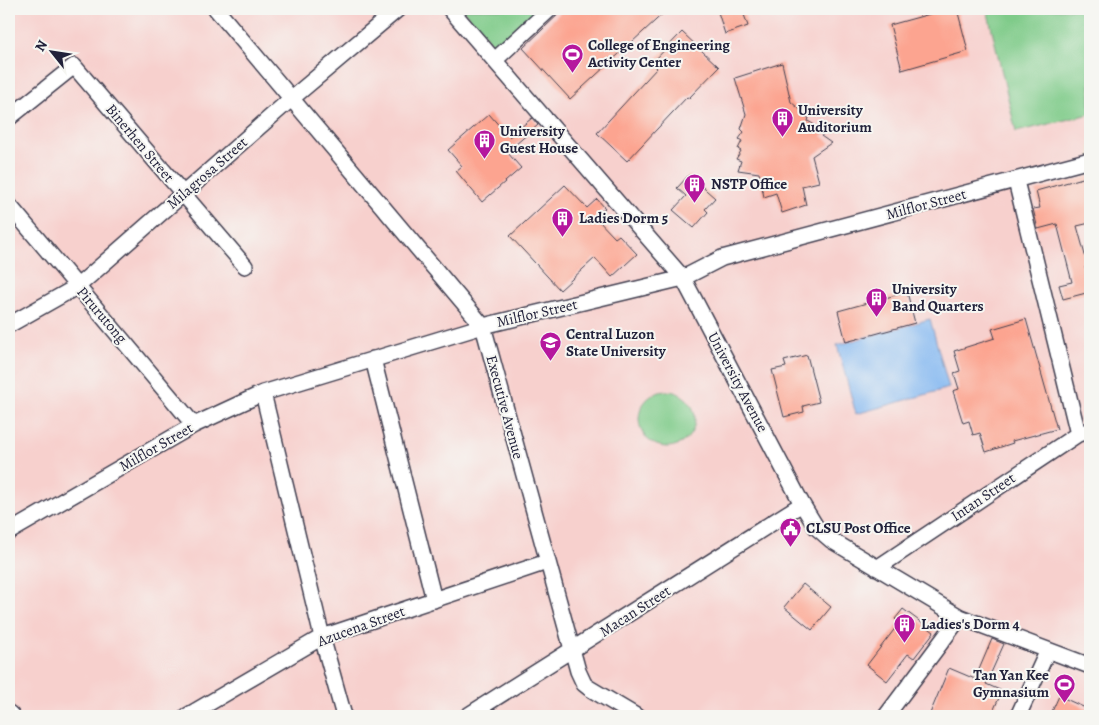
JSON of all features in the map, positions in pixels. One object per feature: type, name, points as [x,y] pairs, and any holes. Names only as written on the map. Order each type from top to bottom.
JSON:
[{"type":"street","name":"Executive Avenue","points":[[216,9],[483,326],[546,562],[578,671],[584,684],[636,716]]},
{"type":"street","name":"Milagrosa Street","points":[[9,325],[78,286],[291,99],[398,9]]},
{"type":"street","name":"University Avenue","points":[[450,9],[683,278],[811,521],[822,533],[960,617],[1090,666]]},
{"type":"street","points":[[495,60],[550,9]]},
{"type":"street","name":"Binerhen Street","points":[[9,118],[74,66],[244,266]]},
{"type":"street","name":"Milflor Street","points":[[9,532],[194,425],[263,393],[483,326],[683,278],[722,258],[1090,160]]},
{"type":"street","points":[[1016,181],[1084,432]]},
{"type":"street","name":"Pirurutong","points":[[9,205],[194,425]]},
{"type":"street","points":[[374,359],[434,600]]},
{"type":"street","points":[[263,393],[322,637],[344,716]]},
{"type":"street","name":"Intan Street","points":[[877,568],[1084,432]]},
{"type":"street","name":"Macan Street","points":[[467,716],[802,504]]},
{"type":"street","name":"Azucena Street","points":[[187,716],[322,637],[546,562]]},
{"type":"street","points":[[886,716],[960,617]]},
{"type":"street","points":[[1018,716],[1048,650]]},
{"type":"street","points":[[9,713],[12,716]]},
{"type":"shaded area","name":"Central Luzon State University","points":[[9,9],[1090,9],[1090,716],[9,716]]},
{"type":"green space","points":[[462,9],[539,9],[496,48]]},
{"type":"green space","points":[[987,9],[1090,9],[1090,114],[1016,132]]},
{"type":"green space","points":[[667,391],[678,393],[687,399],[693,408],[695,419],[693,430],[687,439],[678,445],[667,447],[656,445],[647,439],[641,430],[639,419],[641,408],[647,399],[656,393]]},
{"type":"water","points":[[930,319],[949,388],[856,414],[837,345]]},
{"type":"building","name":"College of Engineering Activity Center","points":[[564,9],[668,9],[570,99],[523,48]]},
{"type":"building","points":[[717,9],[742,9],[748,26],[725,34]]},
{"type":"building","points":[[948,9],[957,9],[968,51],[902,70],[890,25]]},
{"type":"building","points":[[682,32],[719,67],[689,98],[687,97],[627,161],[597,133],[657,68],[652,63]]},
{"type":"building","name":"University Auditorium","points":[[782,63],[791,102],[803,112],[802,114],[809,118],[808,121],[816,126],[814,129],[824,133],[821,136],[831,143],[812,156],[819,182],[802,186],[806,205],[782,213],[776,193],[764,197],[759,173],[738,170],[741,161],[736,159],[741,151],[738,149],[742,141],[739,139],[744,132],[741,129],[746,114],[735,78]]},
{"type":"building","name":"University Guest House","points":[[489,114],[509,137],[532,118],[538,125],[507,152],[521,168],[482,202],[456,171],[462,166],[448,150]]},
{"type":"building","name":"NSTP Office","points":[[689,175],[715,198],[705,209],[708,212],[694,228],[673,210],[686,196],[677,188]]},
{"type":"building","points":[[1090,176],[1090,223],[1077,226],[1088,266],[1085,267],[1090,292],[1063,299],[1059,285],[1072,282],[1057,224],[1038,229],[1033,209],[1040,208],[1036,191]]},
{"type":"building","name":"Ladies Dorm 5","points":[[565,185],[587,208],[597,199],[605,208],[595,217],[615,238],[619,235],[637,254],[612,277],[595,258],[560,290],[510,236]]},
{"type":"building","name":"University Band Quarters","points":[[907,292],[915,323],[846,342],[838,311]]},
{"type":"building","points":[[1026,319],[1057,429],[1012,441],[1013,443],[986,452],[980,433],[973,435],[969,421],[963,423],[953,391],[959,389],[954,373],[960,371],[954,351],[995,338],[992,329]]},
{"type":"building","points":[[807,355],[819,402],[803,406],[804,412],[784,417],[772,370],[786,367],[784,361]]},
{"type":"building","points":[[803,584],[831,607],[812,630],[784,607]]},
{"type":"building","name":"Ladies's Dorm 4","points":[[903,609],[934,632],[914,658],[908,654],[887,681],[867,665],[900,622],[895,619]]},
{"type":"building","points":[[992,639],[1004,644],[986,684],[1002,691],[991,716],[929,716],[949,668],[975,679]]},
{"type":"building","name":"Tan Yan Kee Gymnasium","points":[[1059,696],[1090,710],[1090,716],[1050,716]]},
{"type":"place","name":"College of Engineering Activity Center","points":[[572,73]]},
{"type":"place","name":"University Auditorium","points":[[782,138]]},
{"type":"place","name":"University Guest House","points":[[484,159]]},
{"type":"place","name":"NSTP Office","points":[[695,203]]},
{"type":"place","name":"Ladies Dorm 5","points":[[563,237]]},
{"type":"place","name":"University Band Quarters","points":[[876,317]]},
{"type":"place","name":"Central Luzon State University","points":[[550,362]]},
{"type":"place","name":"CLSU Post Office","points":[[790,547]]},
{"type":"place","name":"Ladies's Dorm 4","points":[[905,643]]},
{"type":"place","name":"Tan Yan Kee Gymnasium","points":[[1065,703]]}]
